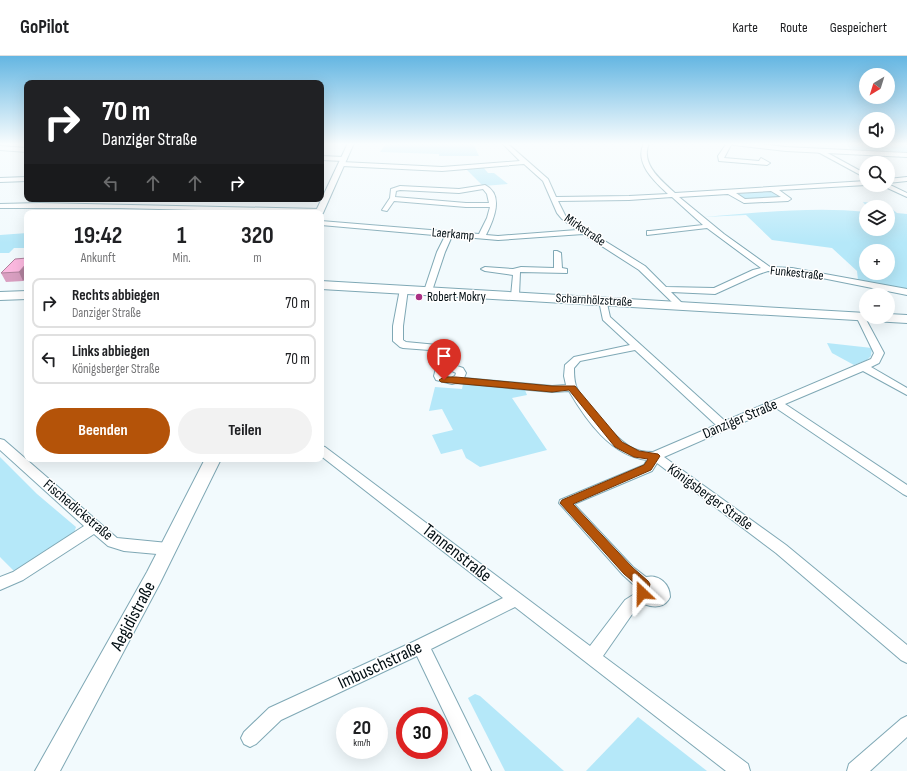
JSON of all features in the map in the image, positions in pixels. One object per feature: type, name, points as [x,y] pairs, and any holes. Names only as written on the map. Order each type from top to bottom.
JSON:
[{"type":"main road","name":"Scharnhölzstraße","points":[[324,285],[859,317]]},
{"type":"main road","points":[[0,296],[24,295]]},
{"type":"main road","name":"Scharnhölzstraße","points":[[895,318],[907,318]]},
{"type":"street","points":[[321,210],[336,176]]},
{"type":"street","name":"Mirkstraße","points":[[542,176],[546,180],[560,213],[564,218],[642,268],[666,289],[680,305]]},
{"type":"street","points":[[653,176],[709,226],[747,256],[768,269]]},
{"type":"street","points":[[0,180],[24,179]]},
{"type":"street","points":[[895,180],[907,179]]},
{"type":"street","points":[[555,199],[675,196],[859,184]]},
{"type":"street","points":[[385,210],[393,198],[393,190],[398,188],[459,191],[485,187],[492,194],[493,212],[481,237]]},
{"type":"street","points":[[895,189],[907,194]]},
{"type":"street","points":[[730,192],[744,201],[788,199],[774,190]]},
{"type":"street","points":[[393,198],[466,205],[493,205]]},
{"type":"street","points":[[148,206],[153,202]]},
{"type":"street","points":[[170,207],[176,202]]},
{"type":"street","points":[[0,206],[75,204],[170,207],[182,210]]},
{"type":"street","name":"Laerkamp","points":[[324,222],[498,238],[584,232]]},
{"type":"street","points":[[650,232],[709,226]]},
{"type":"street","points":[[428,291],[441,252],[450,234]]},
{"type":"street","points":[[485,269],[514,272],[521,269],[561,271],[557,253]]},
{"type":"street","name":"Funkestraße","points":[[666,289],[715,291],[756,272],[768,269],[777,271],[790,270],[907,292]]},
{"type":"street","points":[[514,272],[517,274],[515,296]]},
{"type":"street","points":[[404,290],[400,308],[398,341],[400,344],[408,346],[448,349],[454,354],[452,368]]},
{"type":"street","points":[[603,301],[606,318],[723,426]]},
{"type":"street","name":"Danziger Straße","points":[[592,657],[630,605],[644,590],[565,503],[648,468],[655,456],[875,361],[879,353],[869,324]]},
{"type":"street","name":"Königsberger Straße","points":[[637,347],[577,359],[570,365],[568,370],[572,388],[618,445],[637,454],[655,456],[781,549],[907,655]]},
{"type":"street","points":[[864,367],[907,392]]},
{"type":"street","points":[[456,380],[461,376],[461,373],[452,368],[444,369],[439,373],[439,376],[444,380],[552,389],[572,388]]},
{"type":"street","points":[[777,404],[907,491]]},
{"type":"street","name":"Fischedickstraße","points":[[0,443],[94,528],[113,542],[124,545],[168,549]]},
{"type":"street","name":"Tannenstraße","points":[[324,452],[741,771]]},
{"type":"street","name":"Aegidistraße","points":[[47,771],[125,631],[185,518],[212,462]]},
{"type":"street","points":[[0,584],[25,572],[94,528]]},
{"type":"street","name":"Imbuschstraße","points":[[250,738],[275,714],[421,646],[516,599]]},
{"type":"street","points":[[421,646],[482,771]]},
{"type":"street","points":[[856,771],[907,725]]},
{"type":"shaded area","points":[[473,176],[498,176],[508,184],[483,186]]},
{"type":"shaded area","points":[[773,191],[782,196],[781,198],[745,200],[737,194]]},
{"type":"shaded area","points":[[846,210],[859,211],[859,236],[895,236],[895,211],[907,214],[907,291],[858,280],[857,271],[832,248],[772,240],[746,215],[704,217],[785,211]]},
{"type":"shaded area","points":[[24,233],[24,248],[14,248],[9,253],[0,253],[0,235]]},
{"type":"shaded area","points":[[827,343],[872,348],[871,356],[867,360],[854,365],[832,353]]},
{"type":"shaded area","points":[[463,384],[524,388],[527,395],[512,398],[547,450],[480,467],[466,458],[462,449],[441,454],[432,435],[453,430],[442,409],[429,411],[435,387],[462,389]]},
{"type":"shaded area","points":[[0,457],[37,494],[76,527],[74,533],[14,571],[0,557]]},
{"type":"shaded area","points":[[475,694],[480,696],[564,771],[505,771],[468,698]]},
{"type":"shaded area","points":[[638,717],[707,771],[586,771]]},
{"type":"building","points":[[24,258],[24,266],[19,272],[1,273],[15,259]]},
{"type":"place","name":"Robert Mokry","points":[[419,297]]},
{"type":"route","points":[[444,380],[552,389],[572,388],[583,404],[618,445],[624,449],[643,456],[655,456],[648,468],[565,503],[628,571],[644,584],[642,586],[642,593]]}]
